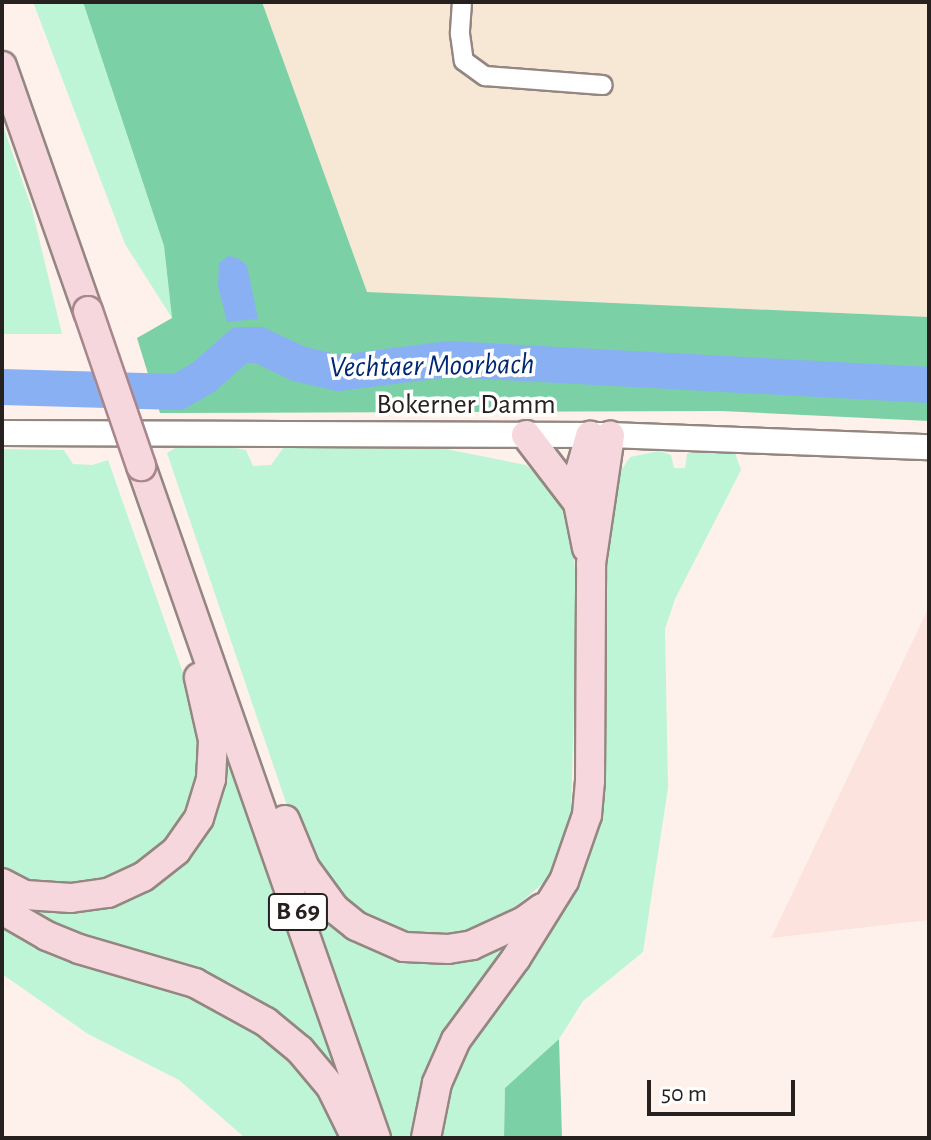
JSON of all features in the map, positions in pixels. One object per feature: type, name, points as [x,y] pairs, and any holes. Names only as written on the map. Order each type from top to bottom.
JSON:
[{"type":"main road","name":"B 69","points":[[2,66],[376,1138]]},
{"type":"main road","name":"Bokerner Damm","points":[[2,433],[600,435],[929,447]]},
{"type":"main road","points":[[526,435],[578,503]]},
{"type":"main road","points":[[426,1138],[437,1083],[456,1040],[552,900],[577,851],[587,815],[590,781],[591,564],[611,453],[600,435],[580,471],[578,503],[591,564]]},
{"type":"main road","points":[[2,883],[25,895],[71,898],[108,893],[143,877],[176,851],[199,818],[211,779],[213,740],[205,698],[178,613],[174,561]]},
{"type":"main road","points":[[219,686],[249,726],[310,878],[335,909],[356,926],[404,947],[448,949],[492,938],[552,900]]},
{"type":"main road","points":[[2,910],[47,936],[79,949],[195,983],[266,1022],[300,1050],[331,1087],[356,1138]]},
{"type":"street","points":[[462,2],[460,34],[464,61],[485,76],[603,85]]},
{"type":"shaded area","points":[[262,2],[929,2],[929,317],[366,292]]},
{"type":"shaded area","points":[[929,607],[929,920],[771,938]]},
{"type":"green space","points":[[33,2],[83,2],[164,246],[172,318],[125,244]]},
{"type":"green space","points":[[83,2],[262,2],[367,292],[929,317],[929,421],[721,411],[160,413],[137,338],[172,318],[164,246]]},
{"type":"green space","points":[[2,123],[32,209],[62,334],[2,334]]},
{"type":"green space","points":[[225,446],[246,450],[253,466],[271,465],[284,447],[436,447],[526,465],[556,490],[567,514],[573,543],[577,600],[571,812],[563,847],[548,879],[501,919],[475,930],[436,935],[402,932],[377,923],[352,906],[327,881],[297,835],[167,453],[177,447]]},
{"type":"green space","points":[[2,449],[64,450],[73,464],[92,465],[108,460],[200,721],[199,778],[172,834],[152,855],[124,874],[83,886],[25,880],[2,869]]},
{"type":"green space","points":[[696,449],[734,450],[741,470],[675,599],[665,629],[668,788],[643,952],[583,1001],[559,1039],[505,1088],[504,1138],[437,1138],[456,1066],[486,1013],[568,905],[588,863],[603,798],[604,615],[613,500],[620,472],[630,457],[659,451],[671,455],[674,468],[685,468],[687,454]]},
{"type":"green space","points":[[227,747],[336,1065],[331,1069],[273,1008],[229,982],[186,965],[41,922],[8,897],[162,879]]},
{"type":"green space","points":[[309,904],[315,905],[391,957],[433,963],[475,958],[508,941],[513,944],[459,1009],[439,1049],[413,1138],[389,1138]]},
{"type":"green space","points":[[2,927],[33,945],[95,967],[183,990],[271,1040],[336,1115],[345,1138],[245,1138],[179,1080],[88,1034],[2,974]]},
{"type":"green space","points":[[559,1039],[562,1138],[504,1138],[505,1088]]},
{"type":"water","points":[[228,256],[238,258],[247,266],[258,319],[227,322],[218,286],[219,263]]},
{"type":"waterway","name":"Vechtaer Moorbach","points":[[2,387],[178,392],[204,377],[240,345],[259,345],[299,364],[339,373],[448,359],[929,385]]}]
